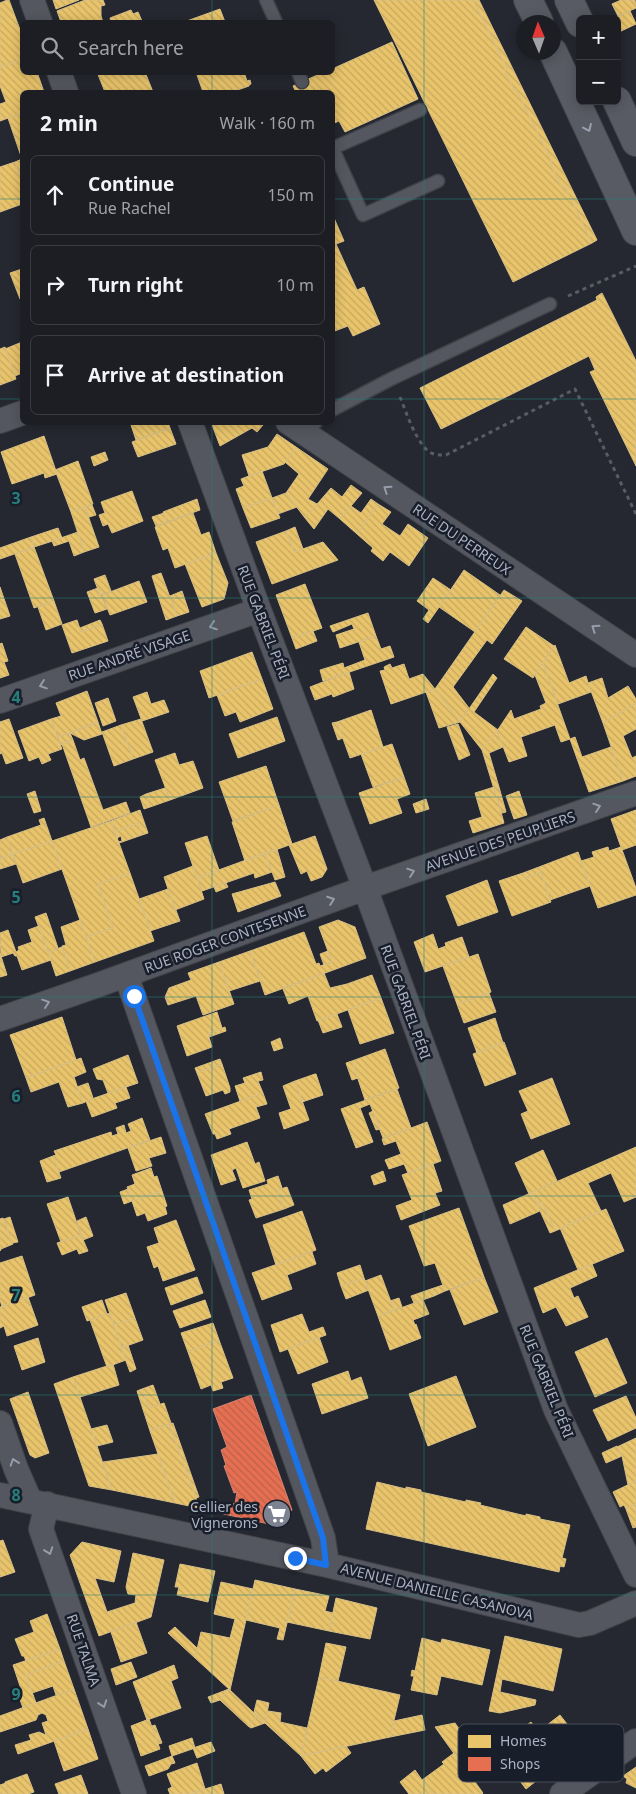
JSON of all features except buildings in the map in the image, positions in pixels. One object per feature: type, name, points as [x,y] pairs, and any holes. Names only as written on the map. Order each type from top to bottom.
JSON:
[{"type":"street","points":[[32,0],[39,20]]},
{"type":"street","points":[[528,0],[536,15]]},
{"type":"street","points":[[569,0],[576,15]]},
{"type":"street","points":[[557,60],[636,231]]},
{"type":"street","points":[[60,75],[65,90]]},
{"type":"street","points":[[619,105],[636,142]]},
{"type":"street","points":[[0,421],[20,414]]},
{"type":"street","name":"RUE GABRIEL PÉRI","points":[[191,425],[365,888],[556,1410],[636,1575]]},
{"type":"street","name":"RUE DU PERREUX","points":[[303,426],[636,655]]},
{"type":"street","name":"RUE ANDRÉ VISAGE","points":[[0,700],[259,610]]},
{"type":"street","name":"AVENUE DES PEUPLIERS","points":[[365,888],[636,793]]},
{"type":"street","name":"RUE ROGER CONTESENNE","points":[[0,1018],[126,975],[365,888]]},
{"type":"street","points":[[126,975],[323,1538],[326,1565]]},
{"type":"street","points":[[0,1423],[16,1469],[38,1502]]},
{"type":"street","name":"AVENUE DANIELLE CASANOVA","points":[[0,1495],[326,1565],[579,1626],[636,1603]]},
{"type":"street","name":"RUE TALMA","points":[[38,1502],[42,1529],[134,1794]]},
{"type":"street","points":[[624,1749],[636,1740]]},
{"type":"street","points":[[562,1794],[578,1782]]},
{"type":"lane","points":[[266,0],[275,20]]},
{"type":"lane","points":[[335,147],[420,110]]},
{"type":"lane","points":[[335,152],[363,215],[438,181]]},
{"type":"lane","points":[[335,408],[391,379],[550,304]]},
{"type":"path","points":[[550,304],[636,266]]},
{"type":"path","points":[[391,379],[418,436],[428,451],[446,455],[575,389],[636,514]]},
{"type":"place","name":"Cellier des Vignerons","points":[[277,1514]]},
{"type":"route","points":[[134,996],[323,1538],[326,1565],[295,1558]]}]
